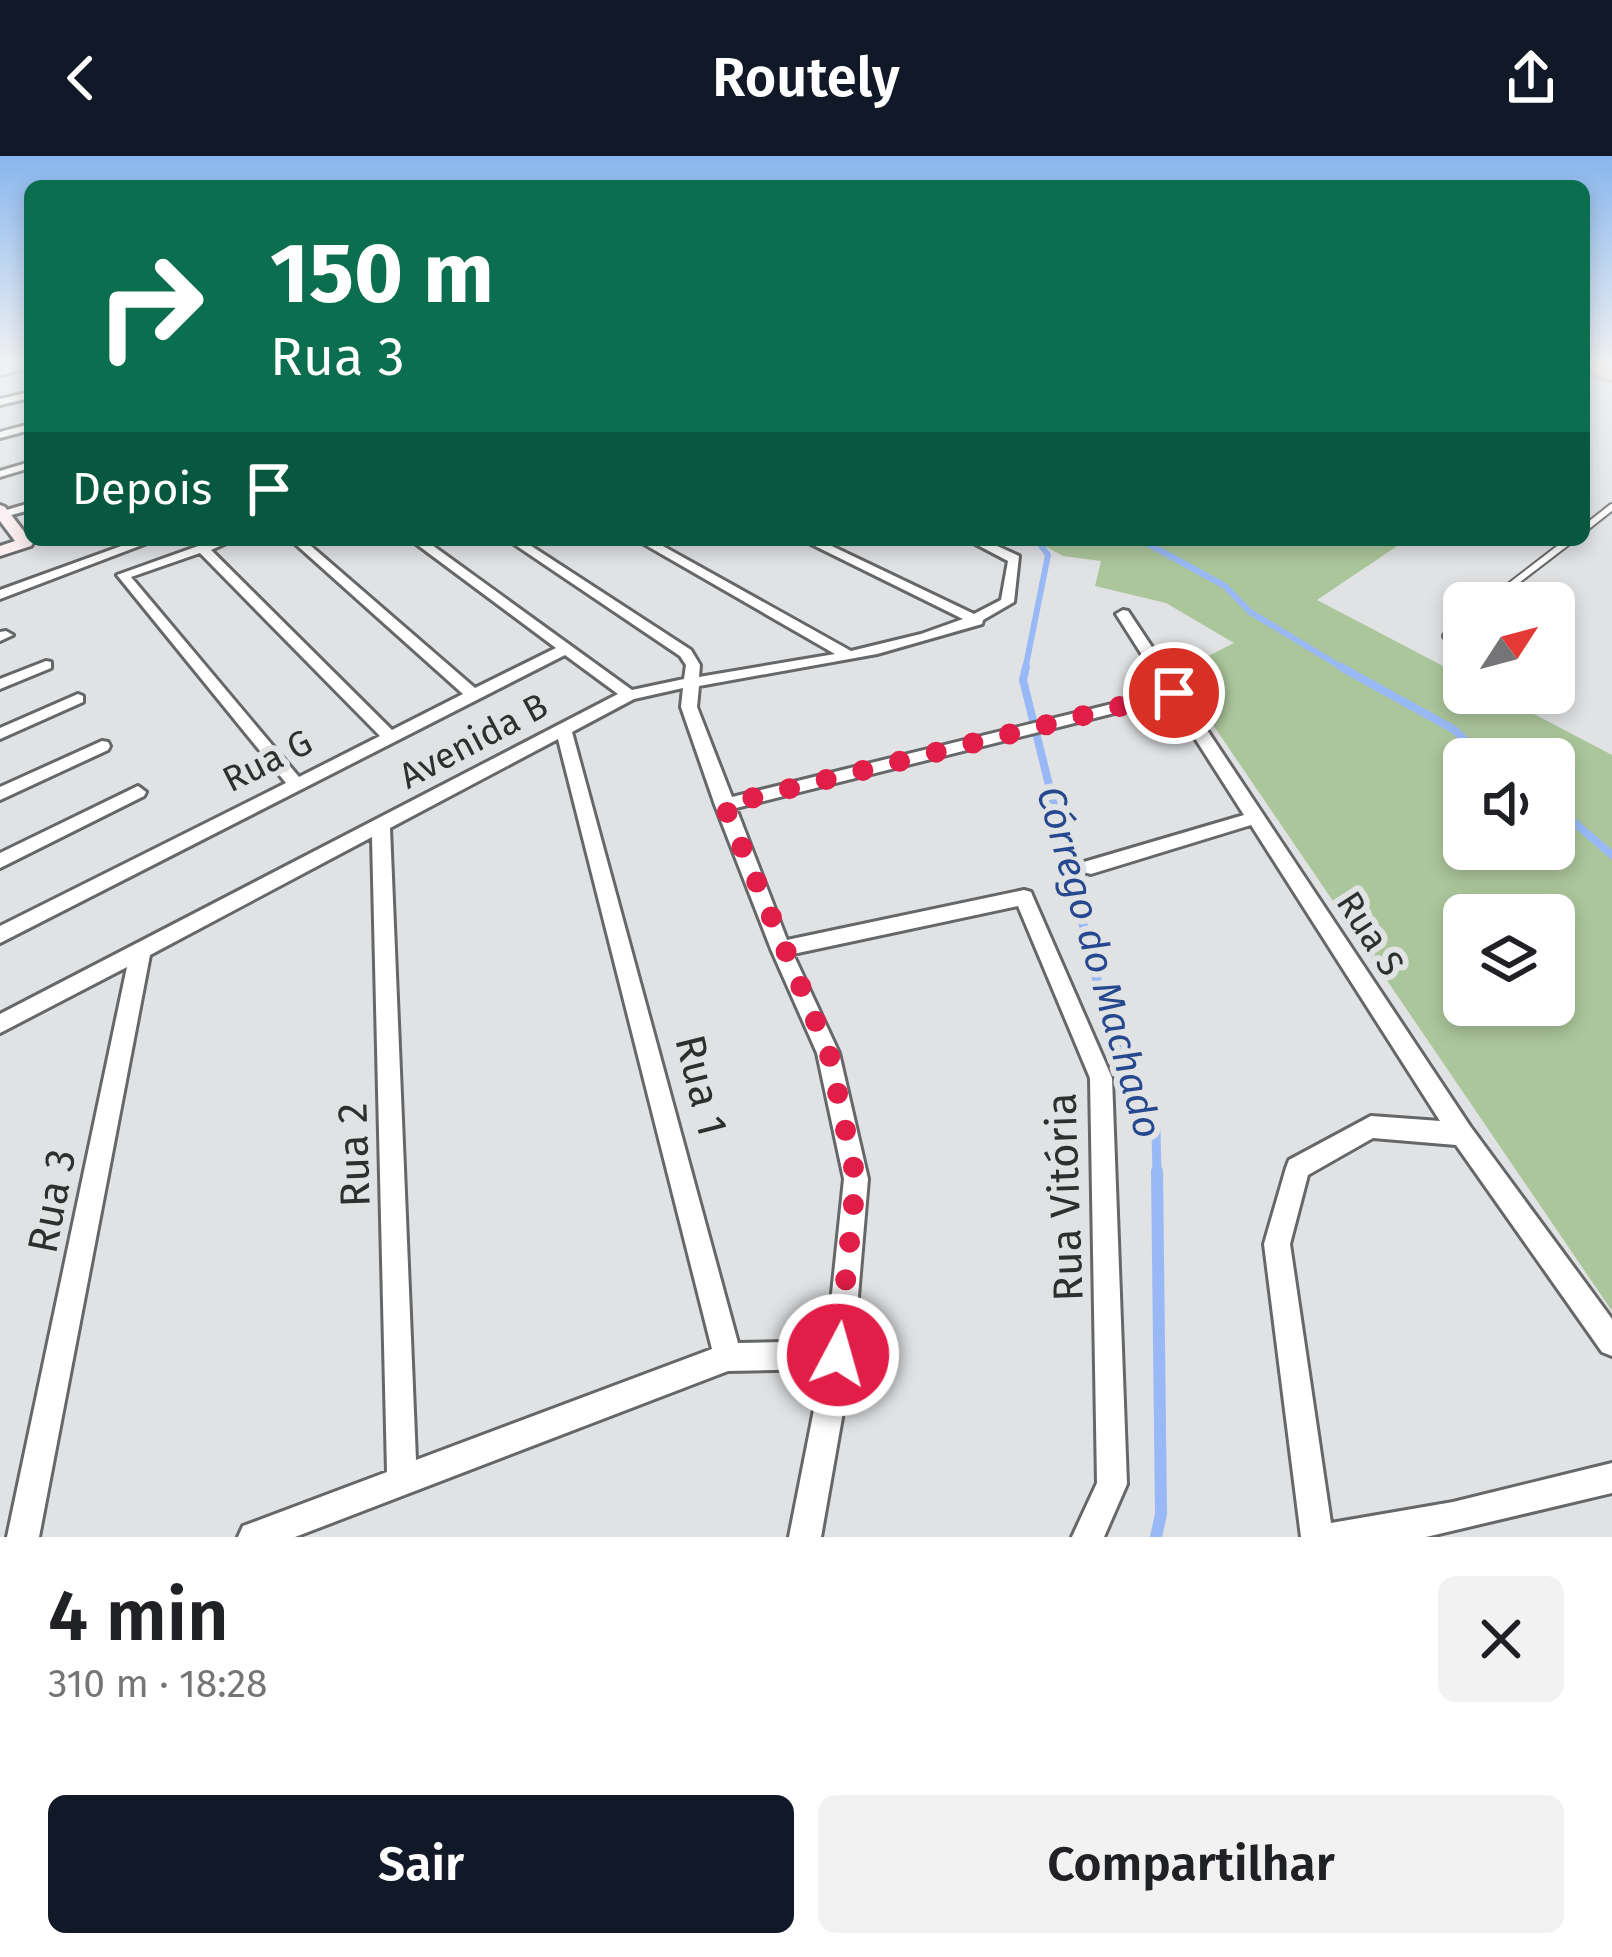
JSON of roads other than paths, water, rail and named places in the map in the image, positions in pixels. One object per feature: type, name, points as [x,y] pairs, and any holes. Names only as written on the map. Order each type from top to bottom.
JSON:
[{"type":"street","points":[[2,512],[24,536]]},
{"type":"street","points":[[0,596],[133,546]]},
{"type":"street","points":[[208,546],[123,575],[295,782]]},
{"type":"street","points":[[304,546],[471,693]]},
{"type":"street","points":[[425,546],[629,695]]},
{"type":"street","points":[[523,546],[686,653],[693,664],[689,707],[781,949],[829,1053],[856,1179],[838,1355],[805,1537]]},
{"type":"street","points":[[655,546],[845,654]]},
{"type":"street","points":[[821,546],[977,621]]},
{"type":"street","name":"Avenida B","points":[[0,1024],[629,695],[845,654],[977,621],[1007,602],[1015,559],[987,546]]},
{"type":"street","points":[[202,548],[388,735]]},
{"type":"street","name":"Rua S","points":[[1123,614],[1462,1135],[1612,1342]]},
{"type":"street","name":"Rua G","points":[[0,935],[567,648]]},
{"type":"street","points":[[0,684],[46,665]]},
{"type":"street","points":[[724,805],[1174,693]]},
{"type":"street","points":[[0,734],[78,699]]},
{"type":"street","name":"Rua 1","points":[[563,728],[728,1357]]},
{"type":"street","points":[[0,794],[102,746]]},
{"type":"street","points":[[0,861],[138,792]]},
{"type":"street","points":[[1091,867],[1257,817]]},
{"type":"street","name":"Rua 2","points":[[381,827],[402,1480]]},
{"type":"street","name":"Rua Vitória","points":[[781,949],[1024,897],[1101,1078],[1112,1484],[1088,1537]]},
{"type":"street","name":"Rua 3","points":[[22,1537],[141,950]]},
{"type":"street","points":[[1316,1537],[1277,1244],[1298,1168],[1371,1127],[1462,1135]]},
{"type":"street","points":[[254,1537],[728,1357],[838,1355]]},
{"type":"street","points":[[1335,1537],[1458,1527],[1612,1478]]},
{"type":"lane","points":[[1515,582],[1562,546]]},
{"type":"waterway","name":"Córrego do Machado","points":[[1025,670],[1048,555],[1041,546]]},
{"type":"waterway","points":[[1152,546],[1225,586],[1250,612],[1341,667]]},
{"type":"waterway","name":"Córrego do Machado","points":[[1026,667],[1023,680],[1075,890]]},
{"type":"waterway","points":[[1341,667],[1463,738]]},
{"type":"waterway","points":[[1341,667],[1346,670]]},
{"type":"waterway","points":[[1575,823],[1612,855]]},
{"type":"waterway","name":"Córrego do Machado","points":[[1074,887],[1096,977],[1156,1131],[1157,1174]]},
{"type":"waterway","name":"Córrego do Machado","points":[[1156,1537],[1161,1514],[1157,1171]]}]
